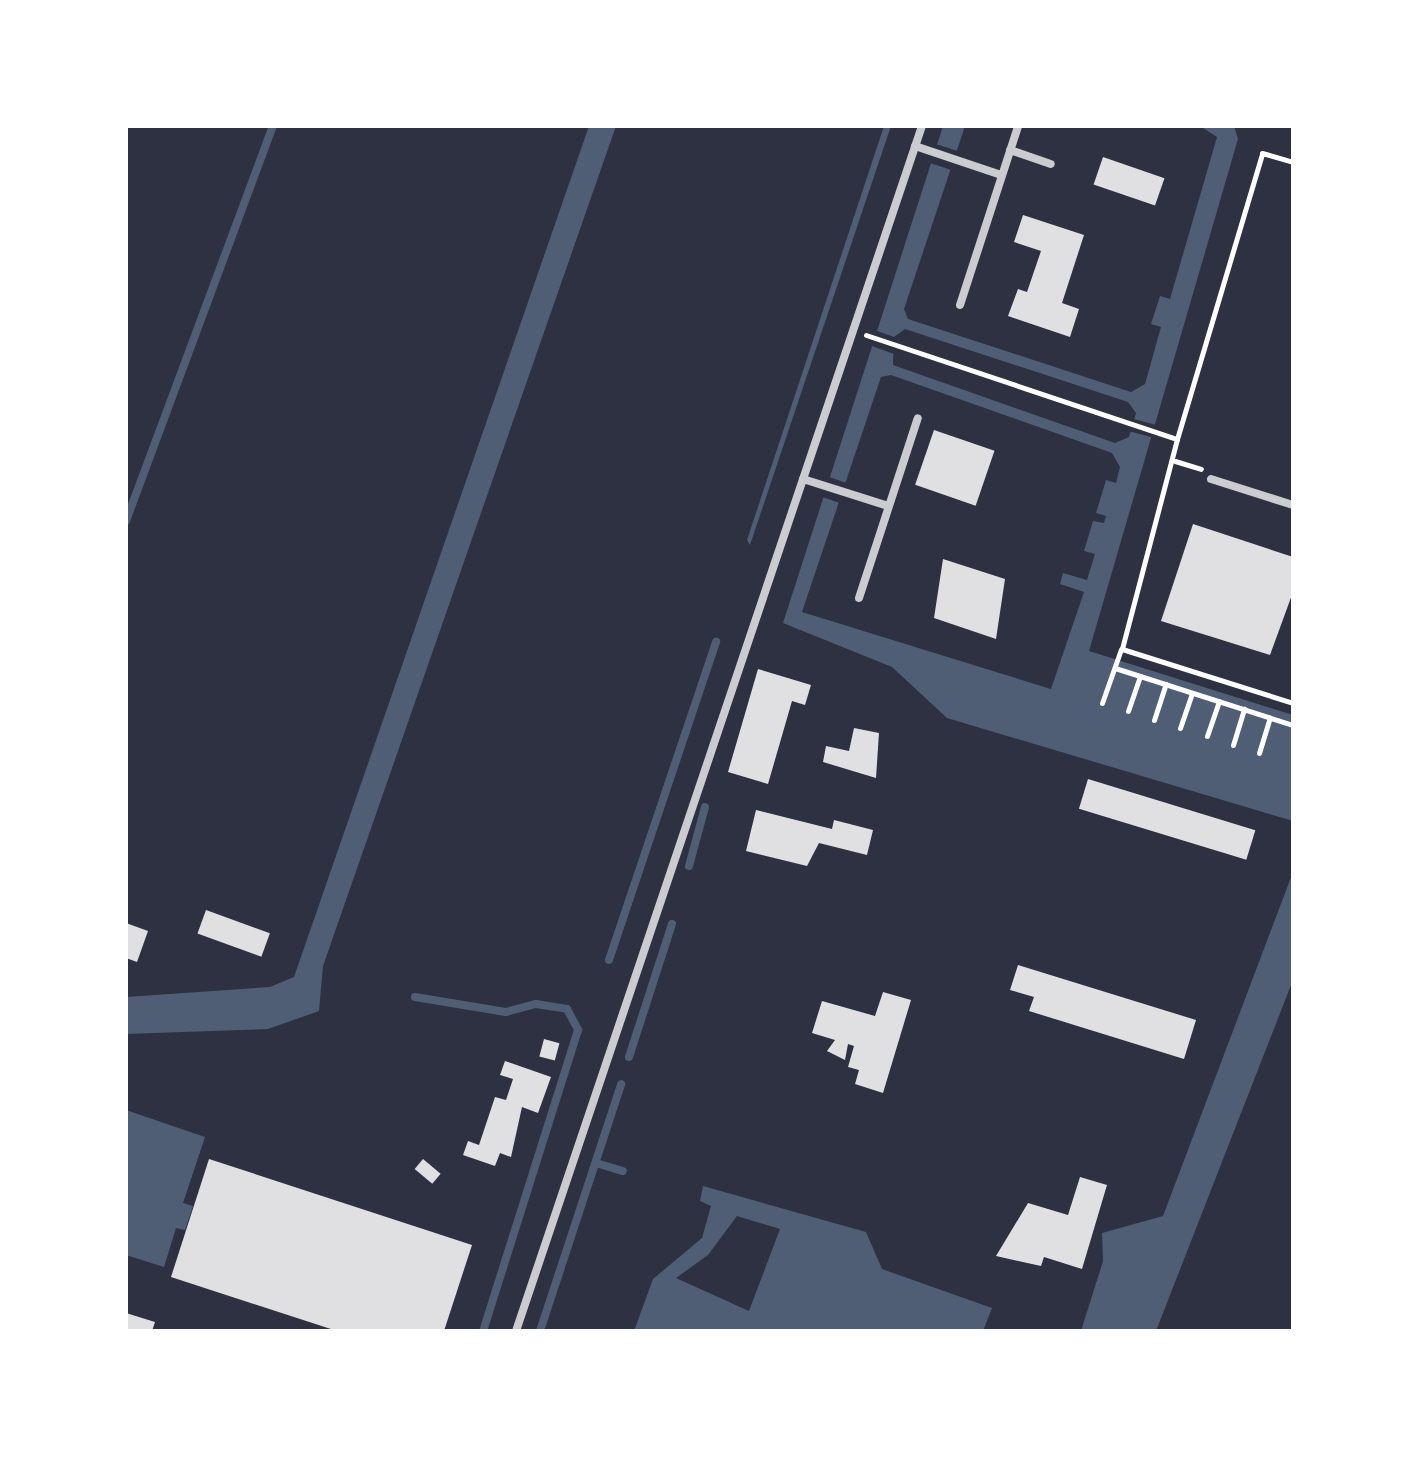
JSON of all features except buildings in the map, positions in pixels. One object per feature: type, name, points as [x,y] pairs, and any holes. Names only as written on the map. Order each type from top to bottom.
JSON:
[{"type":"street","points":[[516,1331],[922,126]]},
{"type":"street","points":[[960,305],[1018,126]]},
{"type":"street","points":[[915,146],[1001,175]]},
{"type":"street","points":[[1010,150],[1051,164]]},
{"type":"street","points":[[859,598],[918,418]]},
{"type":"street","points":[[803,479],[888,506]]},
{"type":"street","points":[[1211,479],[1293,505]]},
{"type":"path","points":[[1102,703],[1122,649],[1177,439],[1262,153],[1293,162]]},
{"type":"path","points":[[865,335],[1177,439]]},
{"type":"path","points":[[1122,649],[1293,703]]},
{"type":"path","points":[[1115,668],[1293,725]]},
{"type":"path","points":[[1128,711],[1140,676]]},
{"type":"path","points":[[1154,720],[1166,684]]},
{"type":"path","points":[[1180,728],[1192,693]]},
{"type":"path","points":[[1207,736],[1219,701]]},
{"type":"path","points":[[1233,745],[1244,709]]},
{"type":"path","points":[[1259,753],[1270,718]]},
{"type":"water","points":[[589,126],[616,126],[323,966],[319,1011],[268,1029],[126,1034],[126,997],[270,987],[294,977]]},
{"type":"water","points":[[884,126],[891,126],[750,545],[747,540]]},
{"type":"water","points":[[943,126],[965,126],[904,309],[908,319],[1131,392],[1145,384],[1161,327],[1151,324],[1160,296],[1170,299],[1217,137],[1200,126],[1234,126],[1238,139],[1089,651],[1293,715],[1293,821],[947,718],[892,667],[783,623]],"holes":[[[905,329],[1128,402],[1136,413],[1129,437],[1115,443],[893,365],[894,337]],[[891,375],[1112,453],[1120,467],[1116,483],[1106,480],[1096,513],[1106,516],[1104,523],[1093,521],[1084,551],[1095,554],[1087,580],[1063,573],[1060,584],[1084,592],[1051,689],[802,612],[881,377]]]},
{"type":"water","points":[[1293,872],[1293,980],[1156,1331],[1081,1331],[1103,1261],[1102,1233],[1163,1216]]},
{"type":"water","points":[[126,1110],[205,1137],[183,1203],[193,1206],[185,1230],[176,1228],[164,1267],[126,1255]]},
{"type":"water","points":[[703,1186],[866,1232],[882,1269],[992,1308],[983,1331],[634,1331],[653,1279],[702,1238],[711,1206],[700,1201]],"holes":[[[737,1216],[780,1229],[749,1311],[676,1278],[708,1255]]]},
{"type":"pier","points":[[933,143],[961,152],[954,171],[927,162]]},
{"type":"pier","points":[[872,329],[899,339],[894,354],[867,344]]},
{"type":"pier","points":[[1130,418],[1159,426],[1156,438],[1127,431]]},
{"type":"pier","points":[[823,475],[849,484],[843,504],[816,495]]},
{"type":"waterway","points":[[126,521],[273,126]]},
{"type":"waterway","points":[[609,960],[716,642]]},
{"type":"waterway","points":[[689,866],[705,807]]},
{"type":"waterway","points":[[629,1057],[672,924]]},
{"type":"waterway","points":[[415,997],[506,1012],[536,1004],[567,1009],[578,1030],[483,1331]]},
{"type":"waterway","points":[[540,1331],[621,1084]]},
{"type":"waterway","points":[[596,1163],[623,1171]]}]
